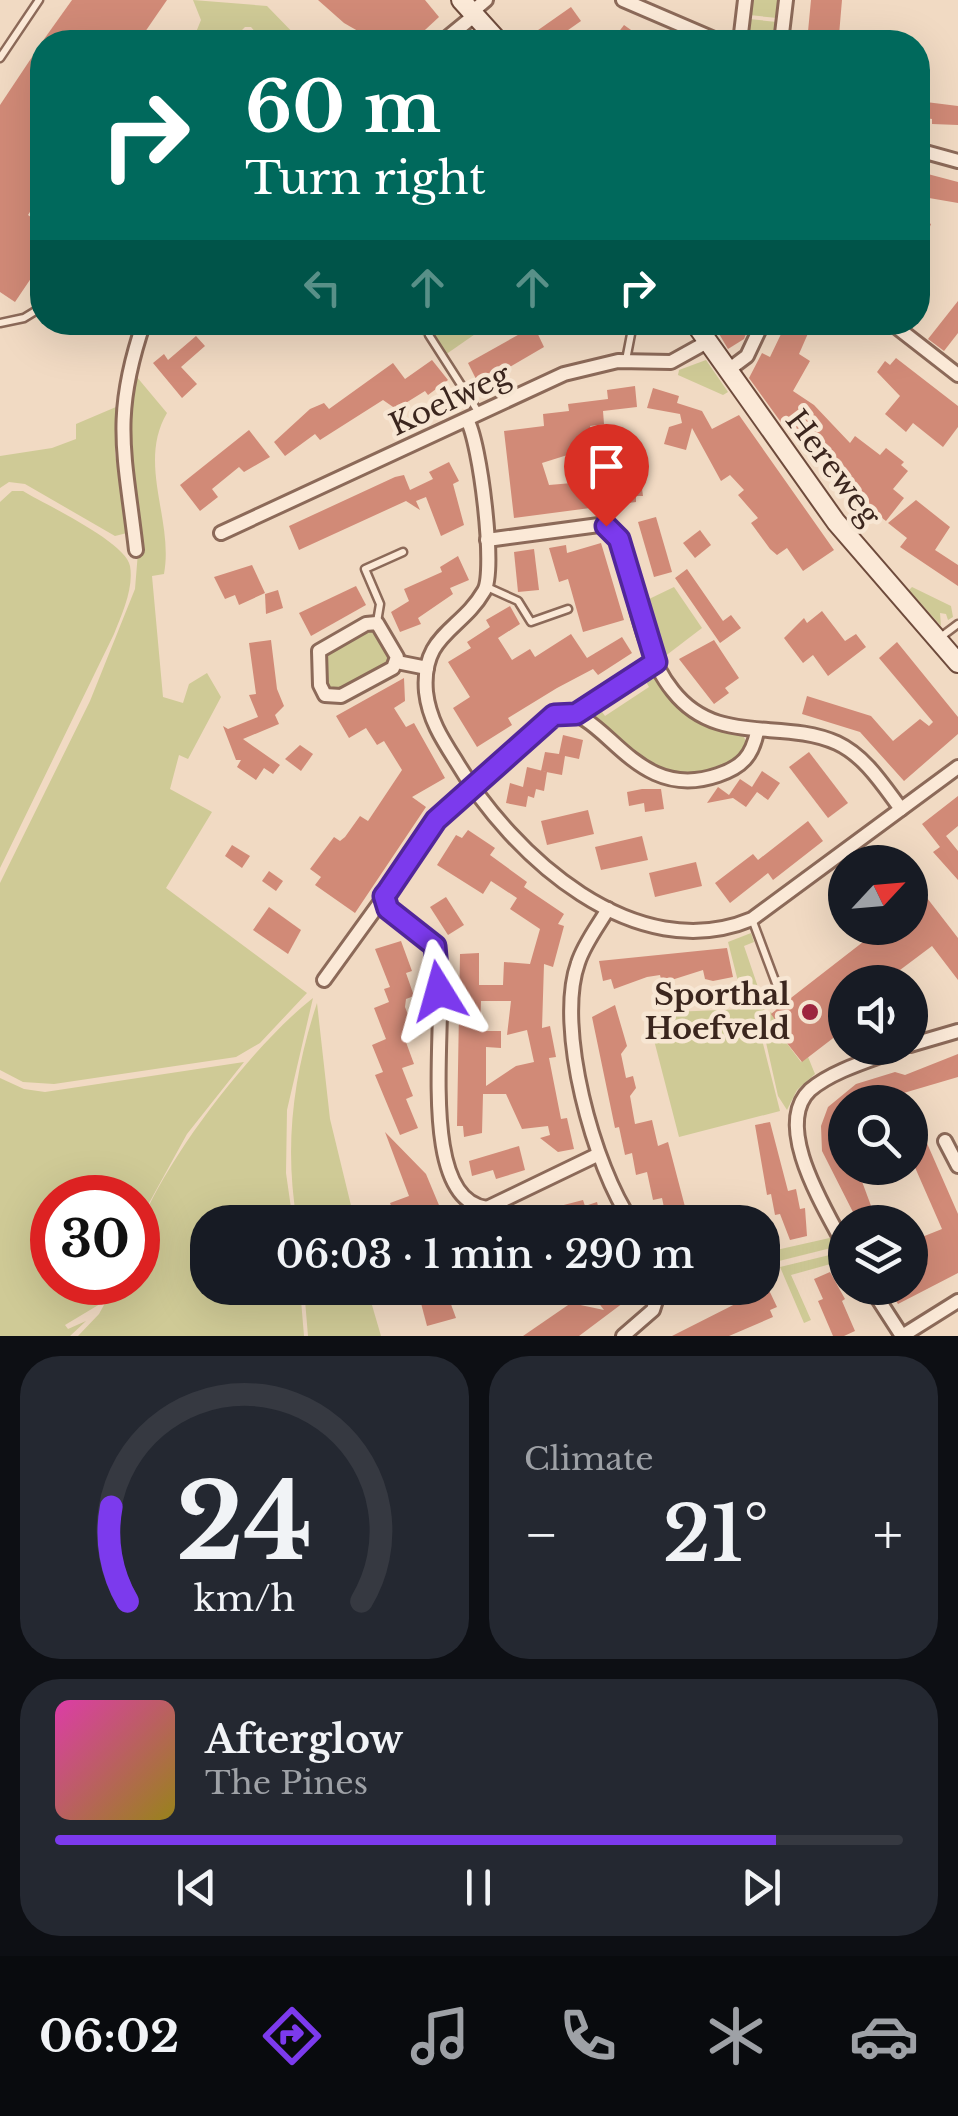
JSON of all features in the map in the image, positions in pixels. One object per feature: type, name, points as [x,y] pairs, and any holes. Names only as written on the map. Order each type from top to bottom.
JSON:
[{"type":"street","points":[[624,0],[693,30]]},
{"type":"street","points":[[741,30],[745,0]]},
{"type":"street","points":[[782,30],[786,0]]},
{"type":"street","points":[[453,30],[474,6],[491,30]]},
{"type":"street","points":[[930,153],[958,161]]},
{"type":"street","points":[[136,550],[121,419],[126,377],[140,335]]},
{"type":"street","name":"Hereweg","points":[[702,335],[836,522],[958,663]]},
{"type":"street","points":[[727,371],[746,356],[756,335]]},
{"type":"street","points":[[907,335],[958,375]]},
{"type":"street","name":"Koelweg","points":[[221,533],[564,374],[626,361],[671,362],[707,342]]},
{"type":"street","points":[[473,417],[490,572],[486,587],[442,633],[426,668],[432,721],[472,788],[524,848],[608,909],[674,932],[722,931],[752,919],[958,767]]},
{"type":"street","points":[[487,540],[599,525],[611,528],[619,539],[656,662],[672,690],[692,710],[724,726],[824,739],[850,750],[901,809]]},
{"type":"street","points":[[377,623],[396,662],[389,671],[341,696],[322,692],[318,656],[321,648],[366,624],[377,623]]},
{"type":"street","points":[[396,662],[426,668]]},
{"type":"street","points":[[324,980],[436,820],[554,715],[576,714],[656,662]]},
{"type":"street","points":[[576,714],[640,766],[684,781],[713,777],[737,767],[751,753],[756,732]]},
{"type":"street","points":[[384,896],[388,909],[430,940],[439,957],[441,1126],[456,1189],[473,1205]]},
{"type":"street","points":[[608,909],[578,963],[570,1001],[572,1036],[597,1156],[623,1205]]},
{"type":"street","points":[[928,1040],[958,1032]]},
{"type":"street","points":[[828,1210],[797,1141],[796,1117],[802,1100],[820,1083],[862,1065]]},
{"type":"street","points":[[945,1140],[958,1166]]},
{"type":"street","points":[[493,1205],[597,1156]]},
{"type":"street","points":[[881,1305],[902,1336],[958,1301]]},
{"type":"street","points":[[623,1336],[655,1305]]},
{"type":"lane","points":[[0,58],[38,0]]},
{"type":"lane","points":[[0,323],[30,314]]},
{"type":"lane","points":[[429,335],[473,417]]},
{"type":"lane","points":[[626,361],[631,335]]},
{"type":"lane","points":[[377,623],[380,604],[365,570],[403,552]]},
{"type":"lane","points":[[486,587],[518,601],[531,622],[568,609]]},
{"type":"lane","points":[[937,640],[958,624]]},
{"type":"lane","points":[[752,919],[777,986]]},
{"type":"shaded area","points":[[193,0],[267,6],[290,30],[197,30],[201,20]]},
{"type":"shaded area","points":[[748,0],[779,0],[777,18],[749,15]]},
{"type":"shaded area","points":[[749,19],[777,22],[776,30],[748,30]]},
{"type":"shaded area","points":[[432,335],[474,335],[445,355]]},
{"type":"shaded area","points":[[706,360],[728,392],[723,395],[678,375],[679,370]]},
{"type":"shaded area","points":[[131,370],[167,413],[155,452],[166,554],[164,574],[152,576],[163,697],[183,703],[189,684],[207,673],[221,697],[188,759],[179,755],[170,789],[212,812],[166,888],[307,993],[260,1043],[236,1057],[54,1084],[23,1082],[0,1070],[0,883],[90,701],[135,589],[138,552],[127,470]]},
{"type":"shaded area","points":[[116,407],[115,453],[127,533],[115,536],[25,484],[9,482],[0,488],[0,456],[52,448],[76,439],[76,424]]},
{"type":"shaded area","points":[[12,491],[23,491],[100,535],[125,556],[131,574],[114,634],[0,868],[0,502]]},
{"type":"shaded area","points":[[674,587],[702,628],[664,657],[647,600]]},
{"type":"shaded area","points":[[912,587],[951,606],[953,617],[948,620],[946,614],[940,613],[941,626],[909,590]]},
{"type":"shaded area","points":[[374,627],[391,654],[390,664],[338,693],[325,689],[323,652]]},
{"type":"shaded area","points":[[652,671],[692,713],[744,737],[748,746],[729,766],[709,775],[665,769],[585,714],[597,705],[605,716],[649,687],[643,676]]},
{"type":"shaded area","points":[[751,933],[754,942],[744,946],[760,993],[765,992],[770,1005],[756,1016],[780,1111],[679,1137],[647,1013],[745,1009],[728,942]]},
{"type":"shaded area","points":[[313,998],[287,1110],[286,1173],[291,1205],[190,1205],[190,1305],[301,1305],[304,1336],[78,1336],[104,1305],[160,1305],[160,1186],[214,1104],[290,1018]]},
{"type":"shaded area","points":[[317,1003],[330,1119],[351,1205],[295,1205],[291,1139],[302,1057]]},
{"type":"shaded area","points":[[771,1012],[779,1025],[776,1029],[801,1062],[808,1057],[815,1074],[797,1090],[787,1110],[778,1096],[761,1020]]},
{"type":"shaded area","points":[[244,1062],[187,1134],[160,1183],[160,1175],[30,1175],[30,1305],[98,1305],[65,1325],[68,1329],[86,1321],[70,1336],[0,1336],[0,1078],[24,1089],[45,1092]]},
{"type":"shaded area","points":[[828,1238],[828,1249],[780,1261],[780,1249]]},
{"type":"shaded area","points":[[828,1255],[828,1265],[791,1275],[811,1320],[804,1323],[780,1267]]},
{"type":"shaded area","points":[[305,1305],[372,1305],[381,1336],[308,1336]]},
{"type":"building","points":[[72,0],[167,0],[146,30],[51,30]]},
{"type":"building","points":[[318,0],[425,0],[439,17],[425,30],[356,30]]},
{"type":"building","points":[[811,0],[842,0],[839,30],[808,30]]},
{"type":"building","points":[[571,7],[581,21],[568,30],[538,30]]},
{"type":"building","points":[[30,60],[30,280],[15,302],[0,292],[0,105]]},
{"type":"building","points":[[930,102],[958,106],[958,125],[932,124]]},
{"type":"building","points":[[930,175],[958,182],[958,203],[930,198]]},
{"type":"building","points":[[958,301],[958,333],[944,351],[928,339]]},
{"type":"building","points":[[518,335],[538,335],[544,347],[479,385],[468,363]]},
{"type":"building","points":[[720,335],[746,335],[744,339],[728,349]]},
{"type":"building","points":[[781,335],[807,335],[799,354],[810,361],[793,391],[814,405],[850,443],[855,436],[880,455],[886,448],[904,462],[901,465],[908,471],[893,489],[904,498],[886,521],[852,495],[857,488],[803,435],[792,426],[788,432],[749,378],[762,353],[770,357]]},
{"type":"building","points":[[196,336],[205,346],[181,367],[197,384],[182,398],[153,363],[164,354],[168,360]]},
{"type":"building","points":[[896,358],[958,406],[958,427],[943,447],[913,423],[906,432],[885,414],[900,396],[877,372],[885,361],[890,365]]},
{"type":"building","points":[[432,360],[448,380],[428,395],[425,391],[396,409],[383,400],[320,440],[315,434],[285,456],[274,442],[310,409],[324,403],[329,409],[393,363],[405,379]]},
{"type":"building","points":[[635,386],[637,407],[603,411],[604,424],[590,426],[596,446],[542,463],[549,485],[572,483],[580,488],[641,481],[643,496],[636,496],[636,502],[514,518],[504,431],[544,426],[543,414],[569,411],[568,404],[608,399],[607,390]]},
{"type":"building","points":[[653,388],[679,396],[677,403],[702,411],[712,429],[739,415],[834,550],[803,571],[787,548],[777,555],[770,549],[751,523],[758,518],[738,495],[744,490],[730,475],[721,481],[692,428],[686,450],[664,444],[669,427],[682,423],[680,414],[647,408]]},
{"type":"building","points":[[249,430],[270,457],[244,472],[239,467],[212,489],[218,497],[200,511],[180,485]]},
{"type":"building","points":[[449,462],[459,481],[453,484],[464,525],[441,536],[426,497],[416,501],[420,510],[406,501],[299,550],[289,526],[395,477],[404,475],[410,490],[433,479],[429,472]]},
{"type":"building","points":[[916,500],[950,527],[935,550],[958,565],[958,586],[900,547],[907,538],[888,523]]},
{"type":"building","points":[[656,517],[672,572],[654,577],[638,522]]},
{"type":"building","points":[[700,530],[711,545],[695,558],[683,543]]},
{"type":"building","points":[[601,543],[624,620],[583,632],[568,579],[559,582],[549,548],[566,545],[567,553]]},
{"type":"building","points":[[534,549],[539,590],[518,592],[514,552]]},
{"type":"building","points":[[458,556],[469,580],[450,588],[453,594],[418,618],[421,624],[400,632],[391,612],[409,601],[404,589],[442,572],[440,567]]},
{"type":"building","points":[[252,565],[265,593],[239,605],[235,595],[225,599],[214,577]]},
{"type":"building","points":[[687,569],[723,621],[731,615],[741,628],[720,643],[675,578]]},
{"type":"building","points":[[356,586],[366,605],[311,636],[299,613]]},
{"type":"building","points":[[278,590],[283,608],[266,614],[265,594]]},
{"type":"building","points":[[510,606],[520,624],[498,638],[512,660],[530,649],[535,657],[571,634],[587,658],[622,637],[632,653],[598,675],[593,669],[557,688],[508,718],[512,725],[477,747],[453,708],[470,697],[448,662],[471,648],[467,642],[490,627],[486,620]]},
{"type":"building","points":[[822,611],[845,641],[856,634],[866,647],[828,676],[813,655],[803,663],[784,638],[804,618],[807,623]]},
{"type":"building","points":[[271,640],[277,689],[284,706],[275,715],[279,724],[243,739],[280,765],[273,774],[264,768],[256,780],[237,767],[241,760],[236,760],[223,726],[228,729],[258,717],[249,695],[256,694],[249,643]]},
{"type":"building","points":[[714,640],[739,678],[725,688],[729,693],[714,704],[679,659]]},
{"type":"building","points":[[897,642],[958,717],[958,734],[904,781],[860,732],[802,714],[807,696],[871,716],[893,741],[920,719],[929,726],[933,722],[879,658]]},
{"type":"building","points":[[404,678],[405,701],[394,708],[406,727],[414,723],[445,778],[412,797],[426,807],[355,913],[315,885],[321,877],[310,869],[334,837],[340,841],[345,837],[360,816],[368,821],[402,770],[384,741],[377,745],[366,728],[349,738],[336,716]]},
{"type":"building","points":[[563,735],[583,740],[579,759],[565,756],[562,775],[541,771],[545,752],[559,754]]},
{"type":"building","points":[[300,745],[313,754],[301,771],[285,759]]},
{"type":"building","points":[[809,752],[848,803],[828,818],[789,767]]},
{"type":"building","points":[[527,767],[547,772],[544,791],[536,789],[534,798],[528,796],[526,807],[506,803],[510,783],[523,787]]},
{"type":"building","points":[[762,771],[780,783],[768,800],[757,792],[746,807],[733,798],[707,803],[718,787],[729,795],[740,779],[752,787]]},
{"type":"building","points":[[661,789],[664,809],[645,812],[644,803],[629,806],[627,792]]},
{"type":"building","points":[[958,796],[958,826],[946,836],[958,851],[958,880],[933,852],[940,847],[922,824]]},
{"type":"building","points":[[588,810],[594,834],[547,845],[541,821]]},
{"type":"building","points":[[808,821],[823,841],[773,880],[768,873],[730,903],[715,883],[753,854],[758,860]]},
{"type":"building","points":[[468,830],[495,848],[490,855],[527,882],[524,887],[564,914],[558,924],[564,926],[553,967],[544,964],[542,1028],[550,1026],[556,1057],[549,1058],[561,1119],[567,1118],[574,1149],[558,1152],[540,1138],[550,1135],[548,1126],[522,1129],[506,1094],[483,1094],[482,1133],[464,1137],[463,1126],[457,1126],[460,954],[479,953],[479,985],[503,985],[504,962],[530,964],[540,929],[510,909],[517,898],[491,881],[483,894],[437,865],[456,835],[462,838]],"holes":[[[481,1001],[511,1001],[507,1035],[527,1030],[534,1062],[516,1066],[486,1086],[486,1047],[501,1048],[501,1031],[480,1031]]]},
{"type":"building","points":[[642,836],[648,860],[601,870],[595,847]]},
{"type":"building","points":[[232,845],[250,856],[242,868],[225,856]]},
{"type":"building","points":[[696,862],[702,886],[655,897],[649,873]]},
{"type":"building","points":[[269,871],[283,881],[276,891],[262,881]]},
{"type":"building","points":[[446,897],[464,925],[448,935],[430,907]]},
{"type":"building","points":[[928,899],[958,938],[958,980],[932,946],[907,965],[833,965],[859,945],[928,945]]},
{"type":"building","points":[[269,907],[301,930],[288,954],[253,930]]},
{"type":"building","points":[[401,941],[412,971],[406,973],[414,996],[406,999],[405,1007],[414,1030],[403,1034],[414,1064],[402,1068],[413,1096],[406,1099],[418,1128],[400,1135],[375,1075],[383,1072],[372,1045],[386,1039],[374,1008],[389,1002],[384,989],[390,987],[375,949]]},
{"type":"building","points":[[727,948],[733,977],[713,981],[705,979],[703,970],[662,983],[660,975],[647,977],[614,989],[611,979],[603,981],[599,961]]},
{"type":"building","points":[[828,969],[828,1042],[802,1062],[775,1028],[779,1025],[771,1014],[776,1010],[773,1005],[784,997],[787,1001]]},
{"type":"building","points":[[615,1005],[627,1046],[621,1054],[626,1078],[633,1076],[636,1088],[630,1096],[635,1124],[652,1120],[658,1146],[668,1142],[685,1205],[663,1205],[662,1198],[653,1200],[647,1172],[636,1175],[632,1153],[625,1155],[619,1127],[615,1128],[592,1017]]},
{"type":"building","points":[[958,1054],[958,1077],[928,1086],[855,1085],[895,1072],[905,1075]]},
{"type":"building","points":[[828,1107],[828,1163],[822,1151],[821,1126]]},
{"type":"building","points":[[770,1122],[788,1191],[796,1189],[800,1209],[805,1208],[807,1236],[790,1240],[780,1205],[773,1205],[771,1194],[767,1195],[755,1125]]},
{"type":"building","points":[[385,1132],[426,1174],[439,1205],[391,1205],[409,1196]]},
{"type":"building","points":[[519,1146],[525,1170],[496,1179],[493,1170],[472,1176],[469,1161]]},
{"type":"building","points":[[928,1146],[958,1214],[958,1273],[928,1288],[928,1235],[942,1229],[923,1185],[928,1185]]},
{"type":"building","points":[[839,1185],[863,1185],[871,1205],[849,1205]]},
{"type":"building","points":[[828,1273],[828,1305],[844,1305],[855,1331],[833,1336],[818,1301],[823,1299],[814,1279]]},
{"type":"building","points":[[421,1305],[451,1305],[456,1318],[427,1326]]},
{"type":"building","points":[[568,1305],[604,1310],[600,1305],[620,1305],[579,1336],[523,1336]]},
{"type":"building","points":[[733,1305],[777,1307],[770,1310],[773,1317],[729,1336],[672,1336]]},
{"type":"place","name":"Sporthal Hoefveld","points":[[810,1012]]},
{"type":"route","points":[[439,991],[440,960],[435,946],[388,909],[384,896],[436,820],[554,715],[566,711],[576,714],[656,662],[619,539],[606,526]]}]
